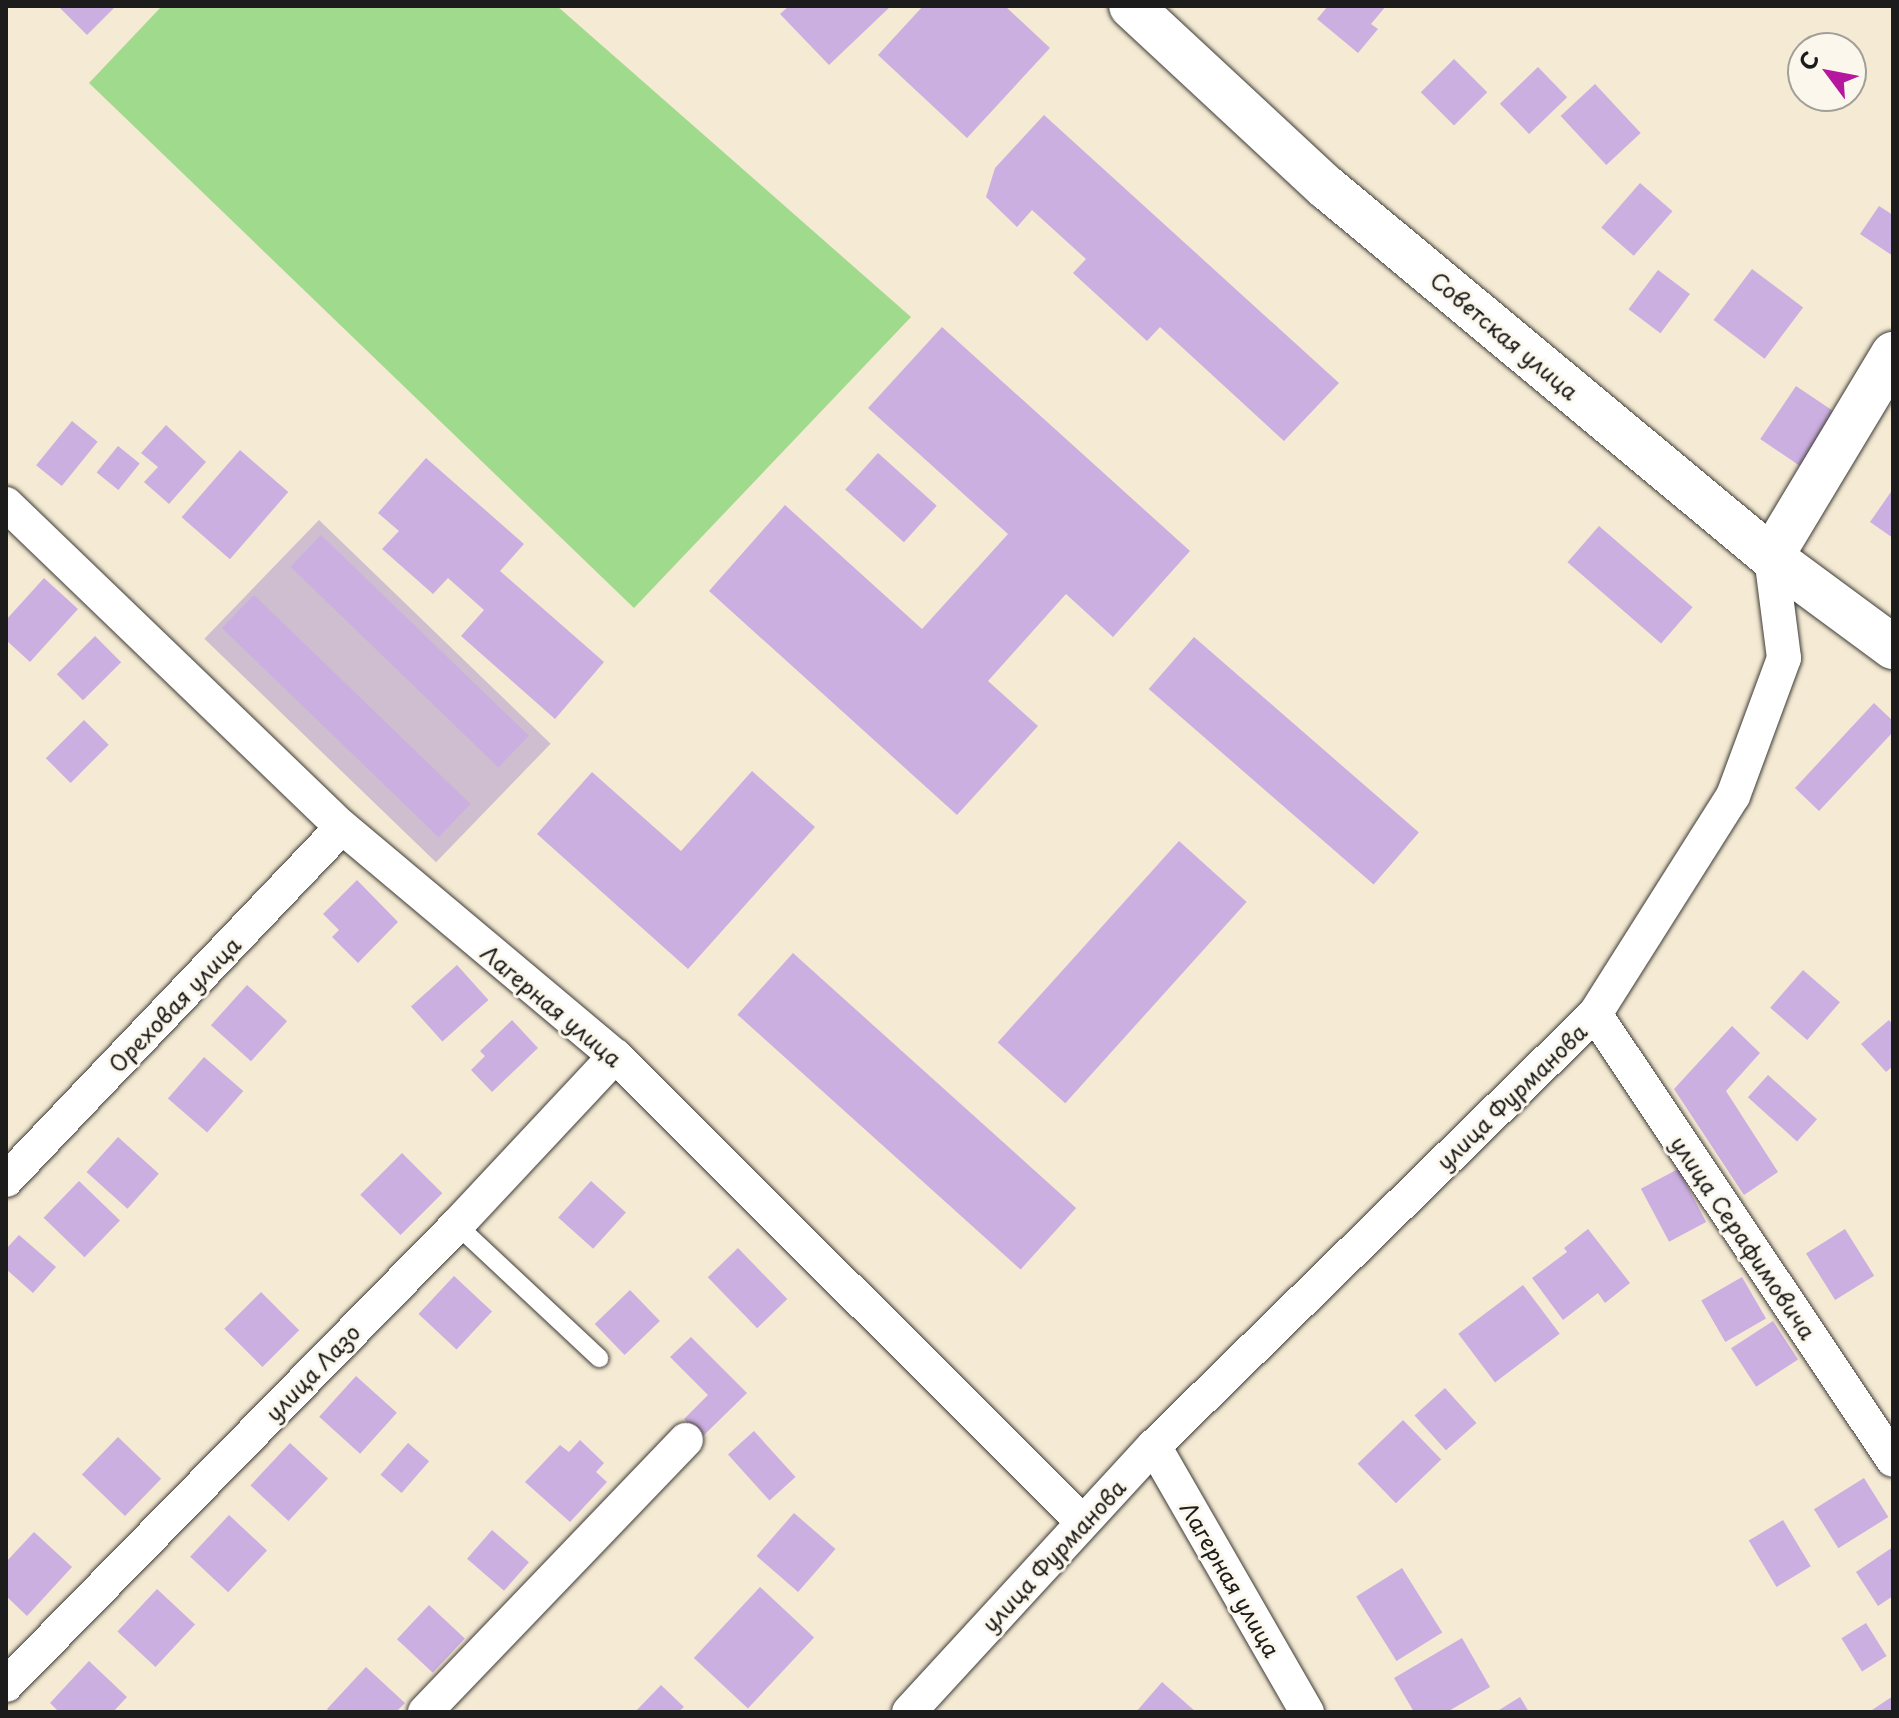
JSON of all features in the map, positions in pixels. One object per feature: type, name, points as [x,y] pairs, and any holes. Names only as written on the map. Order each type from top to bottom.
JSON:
[{"type":"main road","name":"Советская улица","points":[[1131,6],[1326,187],[1771,557],[1893,647]]},
{"type":"main road","points":[[1771,557],[1893,354]]},
{"type":"street","name":"Лагерная улица","points":[[6,504],[342,827],[615,1056],[1083,1522]]},
{"type":"street","name":"улица Фурманова","points":[[909,1712],[1154,1446],[1595,1014],[1733,796],[1784,658],[1771,557]]},
{"type":"street","name":"Ореховая улица","points":[[6,1180],[342,827]]},
{"type":"street","name":"улица Серафимовича","points":[[1595,1014],[1893,1460]]},
{"type":"street","name":"улица Лазо","points":[[6,1685],[457,1225],[615,1056]]},
{"type":"street","points":[[425,1712],[686,1440]]},
{"type":"street","name":"Лагерная улица","points":[[1154,1446],[1307,1712]]},
{"type":"lane","points":[[457,1225],[599,1358]]},
{"type":"shaded area","points":[[319,520],[551,744],[436,862],[204,639]]},
{"type":"green space","points":[[162,6],[557,6],[911,317],[634,608],[89,83]]},
{"type":"building","points":[[58,6],[116,6],[87,35]]},
{"type":"building","points":[[789,6],[891,6],[829,65],[780,14]]},
{"type":"building","points":[[923,6],[1005,6],[1050,48],[967,138],[878,55]]},
{"type":"building","points":[[1328,6],[1386,6],[1371,24],[1378,29],[1358,53],[1317,19]]},
{"type":"building","points":[[1454,59],[1487,92],[1454,125],[1421,92]]},
{"type":"building","points":[[1538,67],[1567,97],[1529,134],[1500,104]]},
{"type":"building","points":[[1595,84],[1641,133],[1606,165],[1561,116]]},
{"type":"building","points":[[1044,115],[1339,383],[1284,441],[1160,327],[1147,341],[1073,273],[1086,259],[1032,210],[1017,227],[986,197],[995,168]]},
{"type":"building","points":[[1640,183],[1672,211],[1634,256],[1601,228]]},
{"type":"building","points":[[1879,206],[1893,215],[1893,256],[1860,234]]},
{"type":"building","points":[[1752,269],[1803,308],[1765,359],[1713,320]]},
{"type":"building","points":[[1658,270],[1690,294],[1660,333],[1629,309]]},
{"type":"building","points":[[942,327],[1190,551],[1113,637],[1066,594],[988,681],[1038,726],[957,815],[709,591],[785,505],[922,629],[1008,534],[868,408]]},
{"type":"building","points":[[1796,386],[1836,413],[1800,466],[1760,439]]},
{"type":"building","points":[[72,421],[98,442],[62,486],[36,465]]},
{"type":"building","points":[[166,425],[206,462],[169,504],[144,482],[158,467],[141,453]]},
{"type":"building","points":[[118,446],[140,464],[118,490],[97,472]]},
{"type":"building","points":[[240,450],[288,492],[230,559],[182,517]]},
{"type":"building","points":[[878,453],[937,506],[904,542],[845,489]]},
{"type":"building","points":[[426,458],[524,544],[500,571],[604,662],[555,719],[461,636],[484,610],[448,578],[433,594],[382,549],[399,531],[378,513]]},
{"type":"building","points":[[1893,489],[1893,538],[1870,522]]},
{"type":"building","points":[[1599,526],[1693,607],[1661,644],[1568,562]]},
{"type":"building","points":[[321,535],[529,736],[498,767],[290,567]]},
{"type":"building","points":[[44,578],[78,609],[30,662],[6,640],[6,620]]},
{"type":"building","points":[[254,595],[471,804],[439,837],[222,628]]},
{"type":"building","points":[[95,636],[121,662],[83,700],[57,674]]},
{"type":"building","points":[[1194,637],[1419,833],[1374,885],[1149,689]]},
{"type":"building","points":[[1874,703],[1893,721],[1893,732],[1819,811],[1795,788]]},
{"type":"building","points":[[84,720],[109,745],[71,783],[46,758]]},
{"type":"building","points":[[752,771],[815,827],[688,969],[537,834],[592,772],[681,851]]},
{"type":"building","points":[[1179,841],[1247,902],[1065,1103],[998,1042]]},
{"type":"building","points":[[357,880],[398,922],[358,963],[332,937],[339,930],[323,914]]},
{"type":"building","points":[[793,953],[1076,1208],[1021,1270],[737,1015]]},
{"type":"building","points":[[457,965],[488,1000],[442,1041],[411,1006]]},
{"type":"building","points":[[1803,970],[1840,1002],[1807,1040],[1770,1008]]},
{"type":"building","points":[[247,985],[287,1021],[251,1061],[211,1025]]},
{"type":"building","points":[[512,1020],[538,1048],[492,1092],[471,1070],[485,1056],[480,1051]]},
{"type":"building","points":[[1889,1020],[1893,1025],[1893,1066],[1886,1072],[1861,1044]]},
{"type":"building","points":[[1732,1026],[1760,1053],[1726,1091],[1778,1172],[1744,1195],[1674,1089]]},
{"type":"building","points":[[204,1057],[243,1091],[207,1133],[168,1099]]},
{"type":"building","points":[[1768,1075],[1817,1119],[1797,1141],[1748,1097]]},
{"type":"building","points":[[118,1137],[159,1174],[127,1209],[87,1172]]},
{"type":"building","points":[[402,1153],[442,1193],[401,1235],[360,1195]]},
{"type":"building","points":[[1678,1169],[1706,1222],[1669,1242],[1641,1189]]},
{"type":"building","points":[[79,1181],[120,1221],[85,1257],[44,1218]]},
{"type":"building","points":[[591,1181],[626,1212],[593,1249],[558,1217]]},
{"type":"building","points":[[1588,1229],[1630,1283],[1605,1303],[1598,1293],[1563,1320],[1532,1278],[1567,1252],[1564,1248]]},
{"type":"building","points":[[1845,1229],[1874,1276],[1835,1300],[1806,1253]]},
{"type":"building","points":[[19,1235],[56,1267],[33,1293],[6,1269],[6,1249]]},
{"type":"building","points":[[738,1248],[787,1299],[757,1328],[708,1277]]},
{"type":"building","points":[[454,1276],[492,1311],[457,1349],[419,1314]]},
{"type":"building","points":[[1742,1277],[1766,1319],[1725,1342],[1701,1300]]},
{"type":"building","points":[[1523,1285],[1560,1334],[1495,1382],[1458,1334]]},
{"type":"building","points":[[630,1290],[660,1321],[625,1355],[595,1324]]},
{"type":"building","points":[[261,1292],[299,1330],[262,1367],[224,1329]]},
{"type":"building","points":[[1773,1321],[1798,1360],[1756,1387],[1731,1348]]},
{"type":"building","points":[[691,1337],[747,1393],[702,1437],[684,1419],[708,1395],[670,1357]]},
{"type":"building","points":[[356,1376],[397,1413],[360,1454],[319,1417]]},
{"type":"building","points":[[1445,1388],[1476,1423],[1446,1450],[1415,1415]]},
{"type":"building","points":[[1403,1420],[1441,1460],[1396,1503],[1358,1464]]},
{"type":"building","points":[[754,1431],[795,1477],[769,1500],[728,1454]]},
{"type":"building","points":[[118,1437],[161,1479],[125,1516],[82,1474]]},
{"type":"building","points":[[580,1440],[604,1463],[596,1472],[607,1482],[570,1522],[525,1482],[560,1445],[569,1452]]},
{"type":"building","points":[[290,1443],[328,1478],[288,1521],[250,1485]]},
{"type":"building","points":[[408,1443],[429,1461],[402,1493],[380,1475]]},
{"type":"building","points":[[1864,1478],[1888,1517],[1838,1548],[1814,1509]]},
{"type":"building","points":[[794,1513],[836,1549],[798,1592],[757,1556]]},
{"type":"building","points":[[229,1515],[267,1550],[228,1592],[190,1557]]},
{"type":"building","points":[[1783,1520],[1811,1566],[1777,1587],[1749,1541]]},
{"type":"building","points":[[492,1530],[529,1562],[504,1591],[467,1559]]},
{"type":"building","points":[[34,1532],[72,1567],[27,1616],[6,1596],[6,1562]]},
{"type":"building","points":[[1893,1547],[1893,1596],[1878,1606],[1856,1572]]},
{"type":"building","points":[[1402,1568],[1442,1632],[1396,1661],[1356,1597]]},
{"type":"building","points":[[760,1587],[814,1637],[748,1708],[694,1658]]},
{"type":"building","points":[[157,1589],[195,1624],[155,1667],[117,1631]]},
{"type":"building","points":[[429,1605],[465,1638],[433,1673],[397,1639]]},
{"type":"building","points":[[1866,1623],[1887,1656],[1862,1671],[1841,1638]]},
{"type":"building","points":[[1462,1638],[1490,1687],[1447,1712],[1414,1712],[1394,1678]]},
{"type":"building","points":[[89,1661],[127,1697],[113,1712],[59,1712],[50,1703]]},
{"type":"building","points":[[366,1667],[405,1703],[396,1712],[330,1712],[327,1709]]},
{"type":"building","points":[[1162,1682],[1196,1712],[1136,1712]]},
{"type":"building","points":[[661,1685],[684,1707],[678,1712],[635,1712]]},
{"type":"building","points":[[1893,1696],[1893,1712],[1869,1712]]},
{"type":"building","points":[[1520,1697],[1529,1712],[1496,1712]]}]
